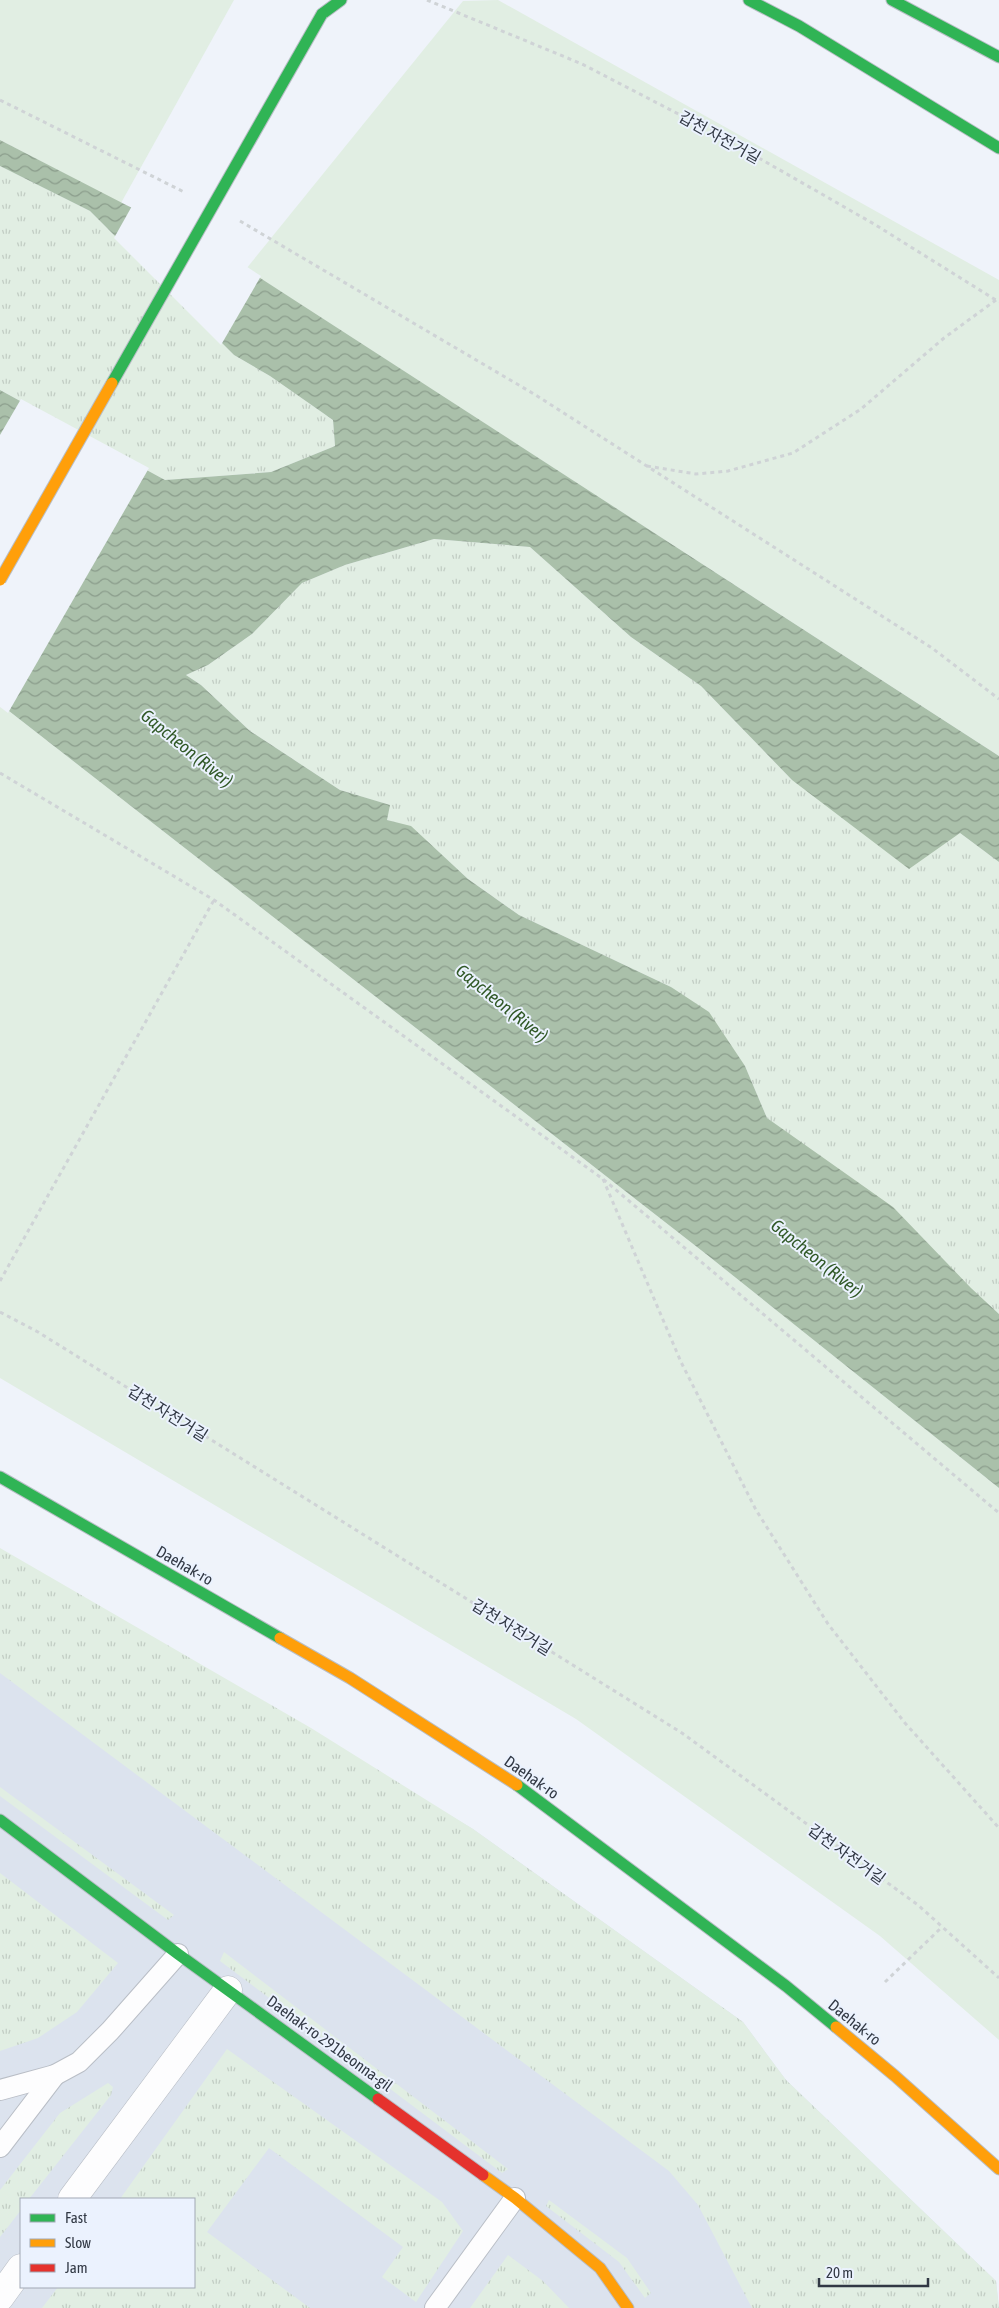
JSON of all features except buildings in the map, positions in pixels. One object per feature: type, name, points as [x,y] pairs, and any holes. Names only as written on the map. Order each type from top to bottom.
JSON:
[{"type":"main road","points":[[322,0],[322,14]]},
{"type":"main road","points":[[0,580],[322,14],[328,0]]},
{"type":"main road","points":[[322,14],[341,0]]},
{"type":"main road","points":[[749,0],[799,26],[999,148]]},
{"type":"main road","points":[[892,0],[999,57]]},
{"type":"main road","name":"Daehak-ro","points":[[0,1477],[350,1678],[526,1791],[786,1986],[895,2076],[999,2169]]},
{"type":"main road","name":"Daehak-ro 291beonna-gil","points":[[0,1820],[178,1954],[515,2198],[600,2268],[628,2308]]},
{"type":"street","points":[[73,2198],[228,1990]]},
{"type":"street","points":[[0,2297],[20,2269]]},
{"type":"lane","points":[[0,2090],[54,2075],[79,2062],[110,2031],[178,1954]]},
{"type":"lane","points":[[0,2147],[54,2075]]},
{"type":"lane","points":[[435,2308],[515,2198]]},
{"type":"path","name":"갑천 자전거길","points":[[427,0],[582,64],[717,134],[874,224],[998,301]]},
{"type":"path","points":[[0,100],[187,194]]},
{"type":"path","points":[[232,217],[534,394],[932,648],[999,699]]},
{"type":"path","points":[[644,465],[696,474],[728,471],[793,453],[860,409],[944,338],[998,301]]},
{"type":"path","points":[[0,774],[214,900],[603,1179],[999,1513]]},
{"type":"path","points":[[0,1281],[214,900]]},
{"type":"path","points":[[603,1179],[681,1362],[756,1510],[828,1624],[905,1723],[999,1828]]},
{"type":"path","name":"갑천 자전거길","points":[[0,1312],[38,1332],[682,1733],[918,1905],[999,1978]]},
{"type":"path","points":[[886,1982],[942,1927]]},
{"type":"shaded area","points":[[0,1549],[473,1829],[743,2022],[786,2080],[996,2281],[999,2308],[0,2308]]},
{"type":"green space","points":[[0,0],[234,0],[121,203],[0,140]]},
{"type":"green space","points":[[498,0],[999,280],[999,756],[246,269],[463,1]]},
{"type":"green space","points":[[0,166],[90,211],[234,355],[270,376],[333,420],[335,446],[271,472],[165,480],[0,390]]},
{"type":"green space","points":[[434,539],[530,547],[631,637],[701,686],[792,780],[960,833],[999,862],[999,1314],[806,1148],[767,1118],[745,1066],[671,987],[519,915],[468,879],[411,827],[387,820],[389,805],[340,790],[250,731],[201,685],[186,675],[208,665],[252,634],[302,583],[345,565]]},
{"type":"green space","points":[[0,704],[706,1254],[999,1488],[999,2040],[880,1936],[576,1719],[0,1378]]},
{"type":"green space","points":[[0,1548],[311,1728],[473,1829],[743,2022],[786,2080],[996,2281],[999,2308],[752,2308],[698,2205],[669,2171],[0,1673]]},
{"type":"green space","points":[[0,1787],[174,1915],[168,1920],[0,1796]]},
{"type":"green space","points":[[0,1873],[118,1963],[77,2012],[38,2038],[0,2051]]},
{"type":"green space","points":[[224,1952],[508,2169],[502,2173],[220,1961]]},
{"type":"green space","points":[[227,2049],[442,2202],[463,2231],[416,2302],[382,2277],[403,2247],[269,2148],[207,2232],[310,2308],[42,2308],[57,2288],[195,2288],[195,2198],[121,2198]]},
{"type":"green space","points":[[108,2083],[113,2087],[111,2095],[30,2198],[20,2198],[20,2211],[0,2237],[0,2190],[60,2113]]},
{"type":"green space","points":[[549,2200],[627,2258],[651,2293],[645,2298],[619,2262],[546,2206]]},
{"type":"green space","points":[[508,2255],[543,2281],[569,2308],[470,2308]]},
{"type":"water","name":"Gapcheon (River)","points":[[0,140],[231,259],[999,756],[999,862],[960,833],[909,869],[792,780],[701,686],[631,637],[530,547],[434,539],[345,565],[302,583],[252,634],[208,665],[186,675],[201,685],[250,731],[340,790],[390,805],[387,820],[411,826],[468,879],[519,915],[671,987],[709,1012],[745,1066],[767,1118],[893,1207],[971,1288],[999,1314],[999,1488],[706,1254],[0,704],[0,390],[165,480],[271,472],[335,446],[333,420],[270,376],[234,355],[90,211],[0,166]]},
{"type":"pier","points":[[132,206],[232,257],[261,276],[221,345],[114,238]]},
{"type":"pier","points":[[21,399],[149,468],[8,713],[0,707],[0,435]]},
{"type":"traffic: fast","points":[[322,14],[341,0]]},
{"type":"traffic: fast","points":[[749,0],[799,26],[999,148]]},
{"type":"traffic: fast","points":[[892,0],[999,57]]},
{"type":"traffic: fast","points":[[112,383],[322,14]]},
{"type":"traffic: fast","points":[[0,1477],[280,1638]]},
{"type":"traffic: fast","points":[[517,1785],[786,1986],[836,2027]]},
{"type":"traffic: fast","points":[[0,1820],[178,1954],[378,2099]]},
{"type":"traffic: slow","points":[[0,580],[112,383]]},
{"type":"traffic: slow","points":[[280,1638],[350,1678],[517,1785]]},
{"type":"traffic: slow","points":[[836,2027],[895,2076],[999,2169]]},
{"type":"traffic: slow","points":[[483,2175],[515,2198],[600,2268],[628,2308]]},
{"type":"traffic: jam","points":[[378,2099],[483,2175]]}]
